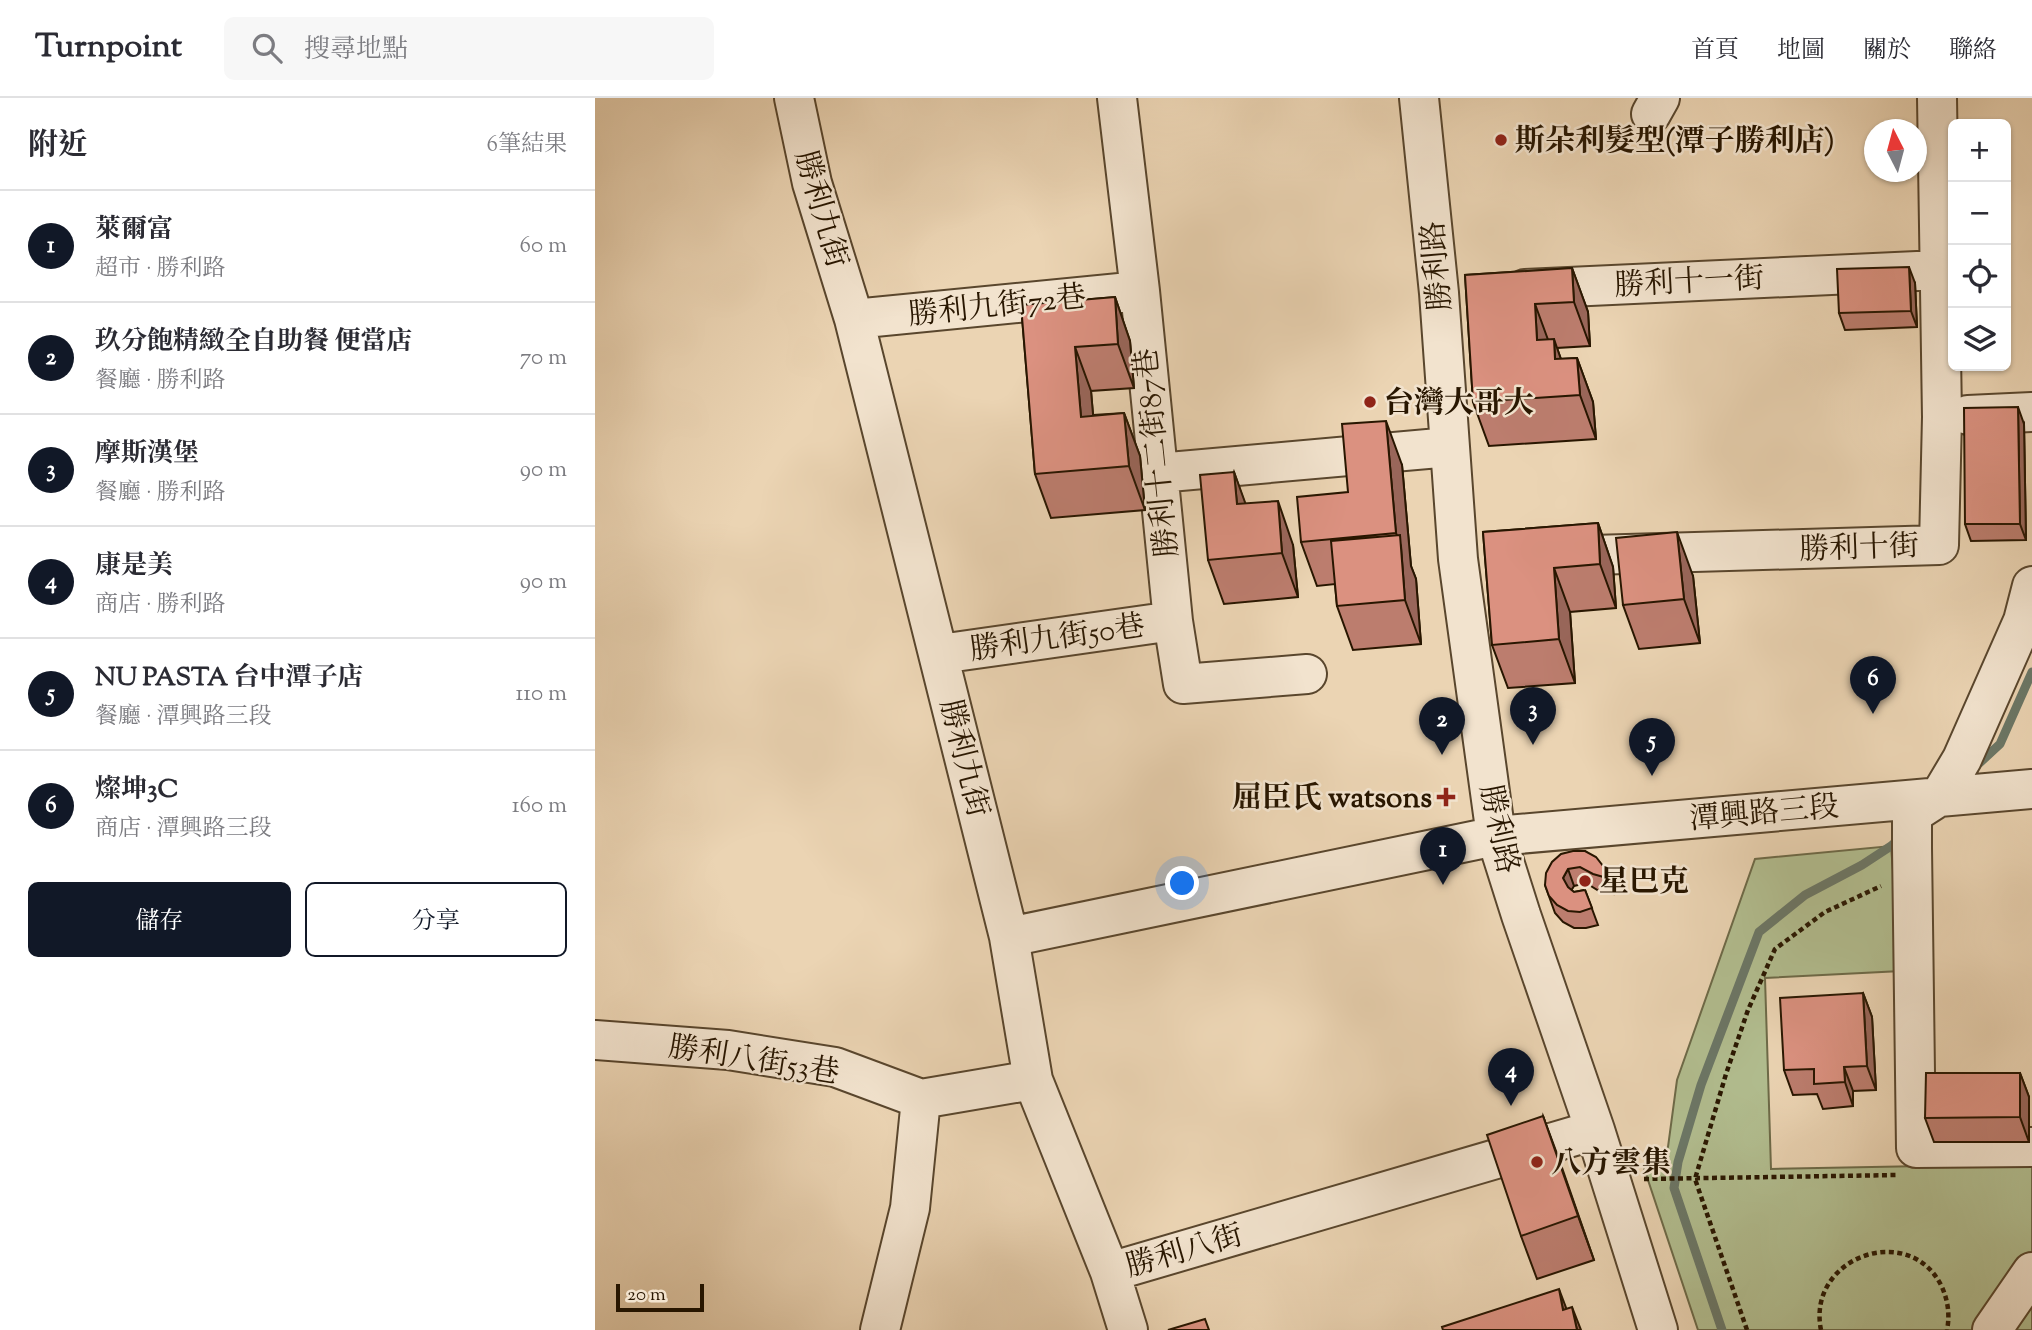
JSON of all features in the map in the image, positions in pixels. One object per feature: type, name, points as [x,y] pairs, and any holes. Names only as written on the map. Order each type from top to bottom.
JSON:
[{"type":"street","name":"勝利九街","points":[[794,98],[812,183],[854,319],[1009,937]]},
{"type":"street","name":"勝利十二街87巷","points":[[1117,98],[1140,291],[1173,621],[1183,684],[1307,674]]},
{"type":"street","name":"勝利路","points":[[1419,98],[1467,291],[1450,447],[1458,559],[1496,836],[1595,1130],[1658,1330]]},
{"type":"street","name":"勝利十街","points":[[1458,559],[1939,545],[1942,416],[1937,98]]},
{"type":"street","name":"勝利十一街","points":[[1467,291],[1939,270]]},
{"type":"street","name":"勝利九街72巷","points":[[854,319],[1140,291]]},
{"type":"street","points":[[1942,416],[2032,412]]},
{"type":"street","points":[[1158,472],[1450,447]]},
{"type":"street","points":[[2032,586],[2023,621],[1962,759],[1928,825],[1913,1162],[2032,1147]]},
{"type":"street","name":"勝利九街50巷","points":[[940,654],[1173,621]]},
{"type":"street","points":[[2032,789],[2032,798]]},
{"type":"street","name":"潭興路三段","points":[[1496,836],[1928,825],[2032,789]]},
{"type":"street","points":[[1009,937],[1496,836]]},
{"type":"street","name":"勝利八街","points":[[1009,937],[1033,1080],[1109,1272],[1595,1130]]},
{"type":"street","name":"勝利八街53巷","points":[[595,1040],[728,1050],[835,1067],[921,1099]]},
{"type":"street","points":[[880,1330],[910,1209],[921,1099],[1033,1080]]},
{"type":"street","points":[[1109,1272],[1128,1330]]},
{"type":"street","points":[[1992,1330],[2032,1272]]},
{"type":"path","points":[[1747,1330],[1693,1179],[1748,1010],[1775,949],[1825,912],[1928,825]]},
{"type":"path","points":[[1661,1179],[1693,1179],[1913,1162]]},
{"type":"path","points":[[1821,1330],[1822,1298],[1835,1275],[1867,1254],[1890,1252],[1915,1260],[1935,1277],[1947,1300],[1947,1330]]},
{"type":"green space","points":[[1891,846],[1901,971],[1765,978],[1771,1169],[2032,1164],[2032,1330],[1698,1330],[1644,1168],[1668,1147],[1677,1080],[1755,859]]},
{"type":"building","points":[[1909,267],[1911,311],[1839,313],[1837,269]]},
{"type":"building","points":[[1572,268],[1574,302],[1535,304],[1537,340],[1554,339],[1555,359],[1577,358],[1580,395],[1473,402],[1465,275]]},
{"type":"building","points":[[1115,297],[1118,344],[1075,347],[1081,417],[1124,413],[1129,466],[1035,474],[1021,305]]},
{"type":"building","points":[[2018,407],[2020,524],[1965,524],[1964,408]]},
{"type":"building","points":[[1386,421],[1396,533],[1301,542],[1297,497],[1348,492],[1342,424]]},
{"type":"building","points":[[1234,472],[1237,504],[1278,501],[1282,553],[1208,560],[1200,475]]},
{"type":"building","points":[[1598,523],[1600,564],[1554,568],[1559,639],[1492,645],[1483,532]]},
{"type":"building","points":[[1677,532],[1684,599],[1623,605],[1616,538]]},
{"type":"building","points":[[1400,535],[1405,600],[1337,606],[1331,541]]},
{"type":"building","points":[[1585,851],[1596,857],[1607,878],[1580,867],[1568,869],[1563,878],[1568,887],[1574,892],[1585,890],[1592,908],[1580,912],[1568,911],[1557,905],[1549,896],[1545,885],[1546,873],[1552,862],[1561,854]]},
{"type":"building","points":[[1863,993],[1867,1066],[1844,1067],[1845,1082],[1814,1084],[1814,1069],[1784,1070],[1780,998]]},
{"type":"building","points":[[1926,1073],[2020,1073],[2020,1117],[1925,1118]]},
{"type":"building","points":[[1543,1116],[1578,1216],[1521,1236],[1487,1135]]},
{"type":"building","points":[[1559,1289],[1563,1310],[1572,1307],[1577,1330],[1443,1330],[1442,1327]]},
{"type":"building","points":[[1205,1319],[1209,1330],[1168,1330]]},
{"type":"waterway","points":[[1974,768],[2000,744],[2032,672]]},
{"type":"waterway","points":[[1722,1330],[1674,1188],[1678,1162],[1701,1085],[1759,932],[1805,895],[1862,865],[1900,838]]},
{"type":"place","name":"斯朵利髮型(潭子勝利店)","points":[[1501,140]]},
{"type":"place","name":"台灣大哥大","points":[[1370,402]]},
{"type":"place","name":"燦坤3C","points":[[1873,714]]},
{"type":"place","name":"摩斯漢堡","points":[[1533,745]]},
{"type":"place","name":"玖分飽精緻全自助餐 便當店","points":[[1442,755]]},
{"type":"place","name":"NU PASTA 台中潭子店","points":[[1652,776]]},
{"type":"place","name":"屈臣氏 watsons","points":[[1446,797]]},
{"type":"place","name":"星巴克","points":[[1585,881]]},
{"type":"place","name":"萊爾富","points":[[1443,885]]},
{"type":"place","name":"康是美","points":[[1511,1106]]},
{"type":"place","name":"八方雲集","points":[[1537,1162]]}]
